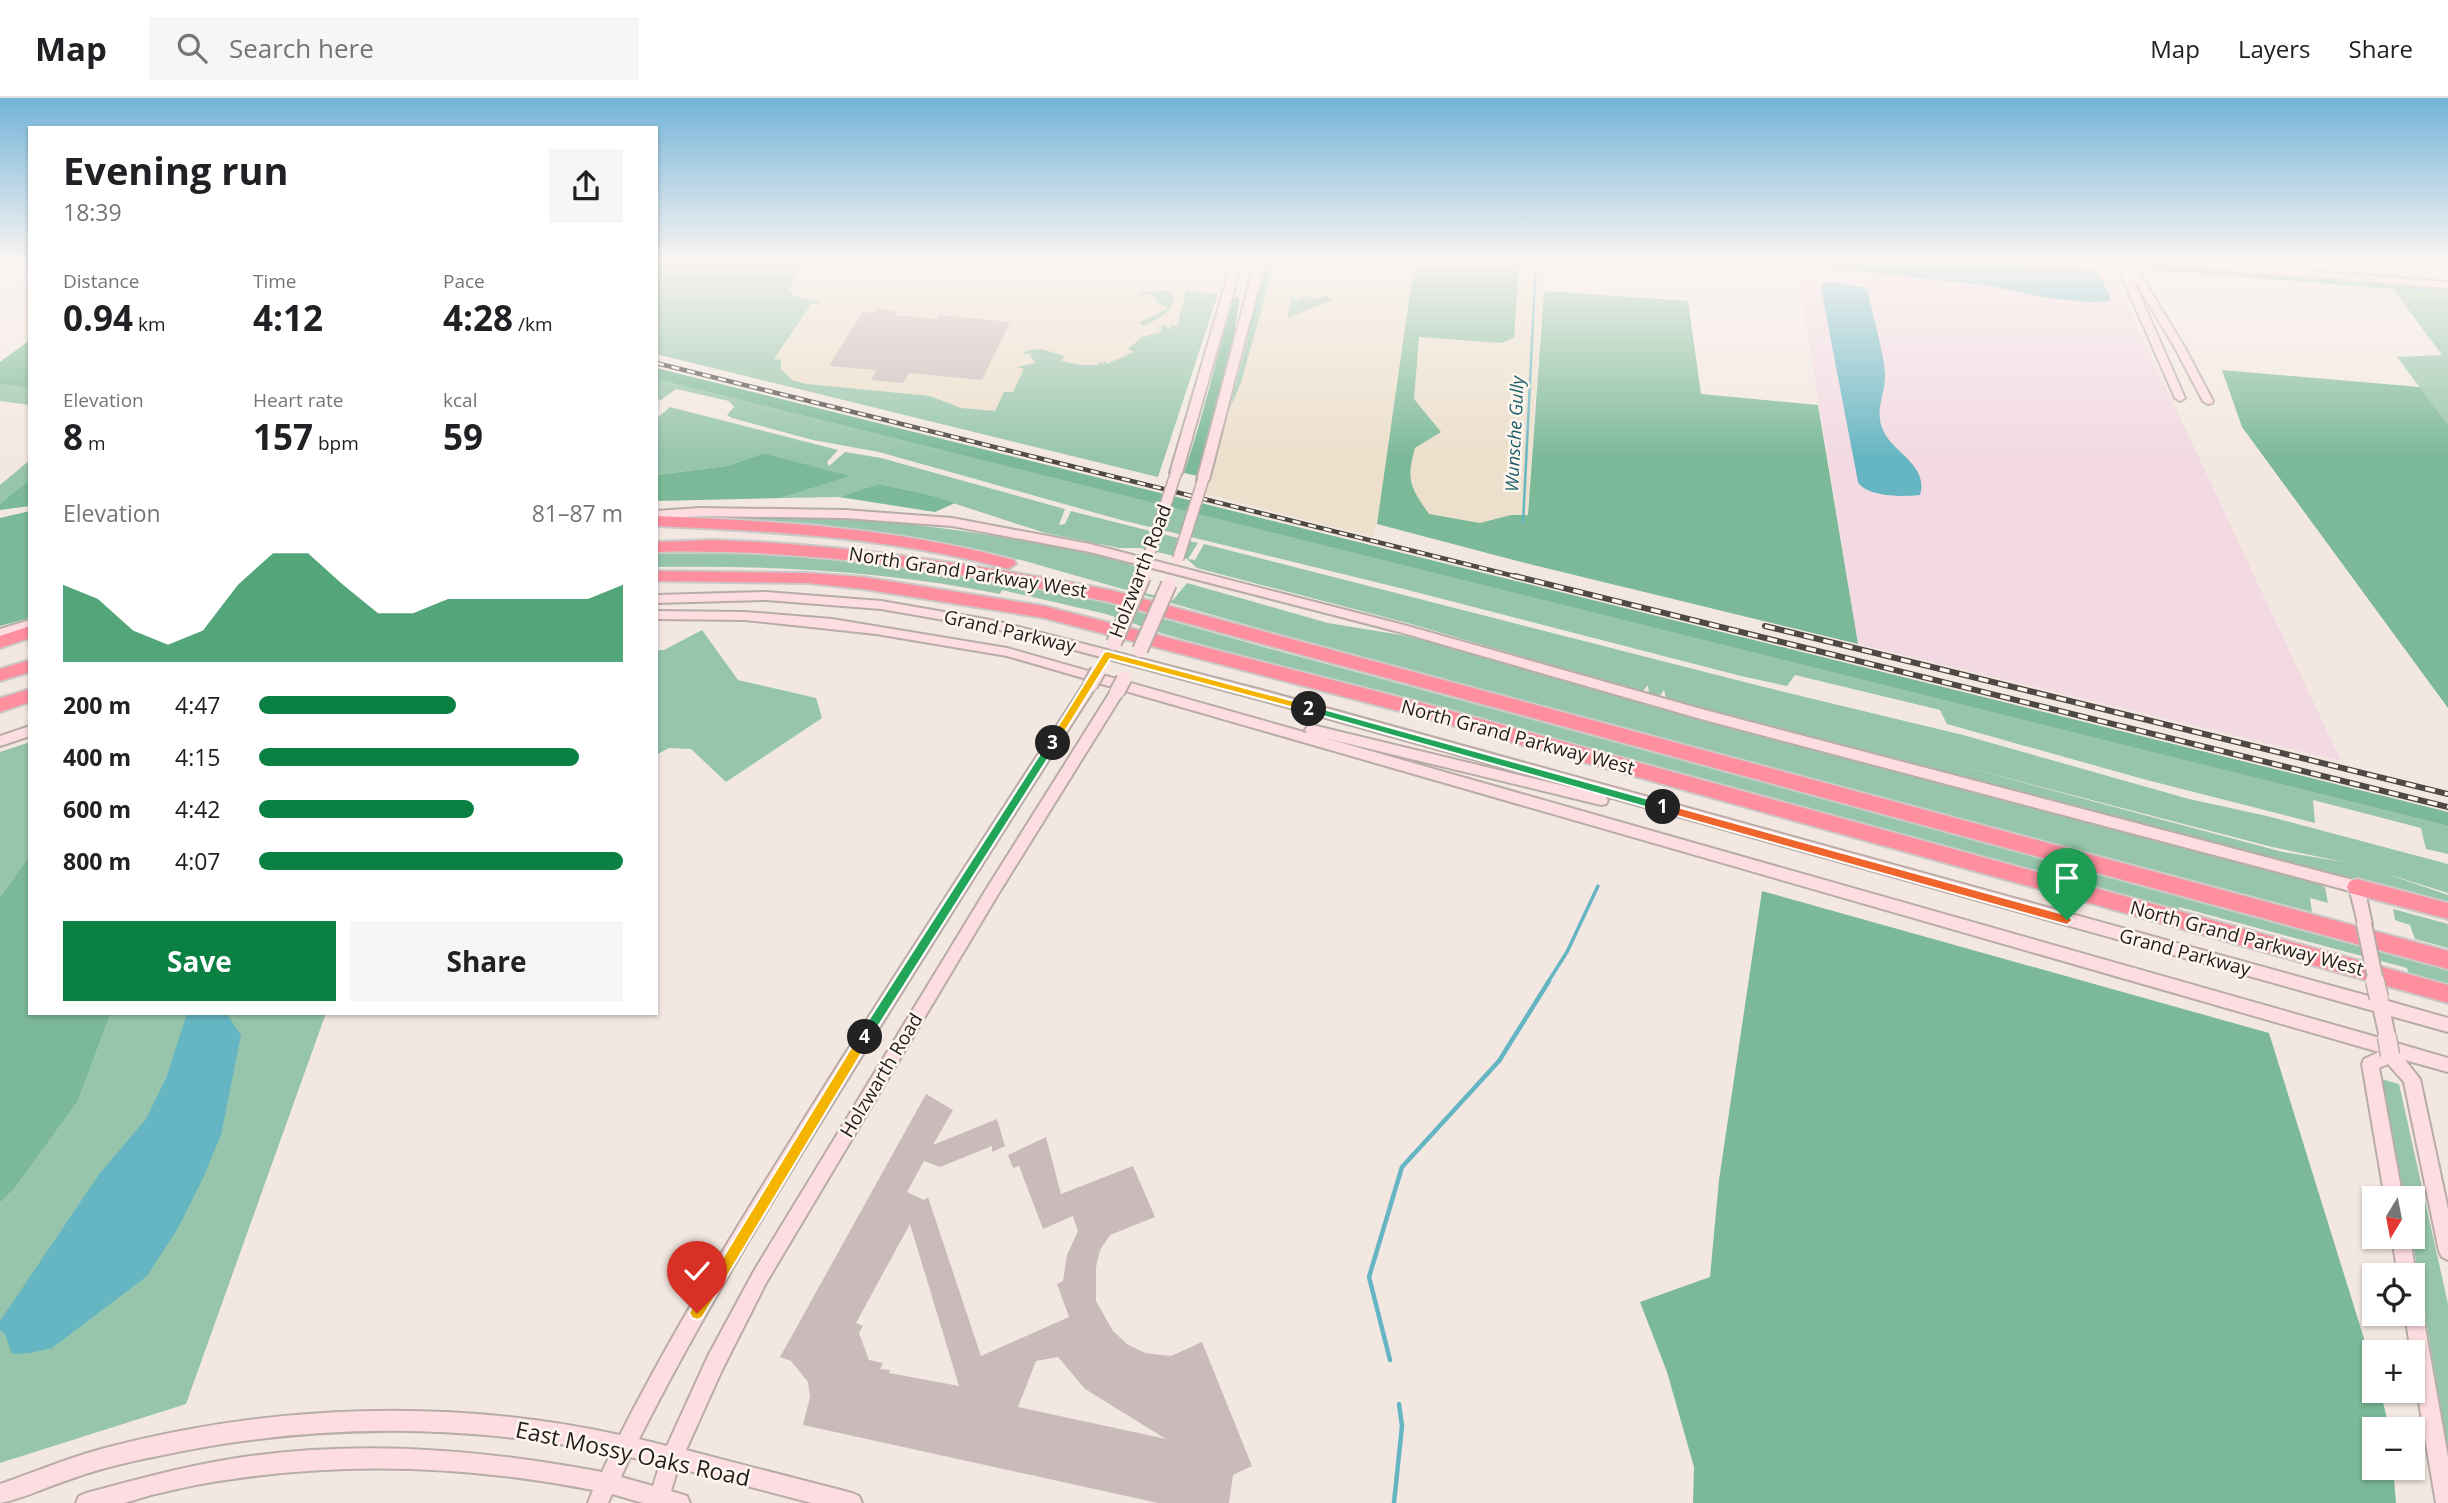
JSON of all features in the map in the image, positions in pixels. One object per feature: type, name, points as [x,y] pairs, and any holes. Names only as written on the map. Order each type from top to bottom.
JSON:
[{"type":"highway","points":[[658,521],[789,528],[908,542],[1002,562],[1110,596]]},
{"type":"highway","name":"North Grand Parkway West","points":[[658,547],[851,551],[1014,577],[1110,596],[2448,960]]},
{"type":"highway","name":"North Grand Parkway West","points":[[658,576],[749,576],[840,581],[938,593],[1044,612],[1422,710],[2448,994]]},
{"type":"highway","points":[[0,642],[28,633]]},
{"type":"highway","points":[[0,662],[28,655]]},
{"type":"highway","points":[[0,675],[28,667]]},
{"type":"highway","points":[[0,698],[28,692]]},
{"type":"highway","points":[[0,705],[28,693]]},
{"type":"highway","points":[[2357,887],[2448,911]]},
{"type":"main road","name":"Holzwarth Road","points":[[598,1503],[624,1447],[697,1313],[764,1200],[898,982],[1111,649],[1143,578],[1218,328]]},
{"type":"main road","name":"Holzwarth Road","points":[[659,1500],[673,1458],[715,1363],[760,1277],[1137,656],[1176,565],[1203,480],[1243,328]]},
{"type":"main road","points":[[2149,328],[2180,398]]},
{"type":"main road","points":[[2166,328],[2208,401]]},
{"type":"main road","points":[[2165,365],[2190,367]]},
{"type":"main road","name":"North Grand Parkway West","points":[[658,515],[700,512],[845,514],[952,522],[1149,557],[1715,718],[2357,887]]},
{"type":"main road","name":"Grand Parkway","points":[[658,599],[766,596],[881,605],[1111,649],[1976,895],[2379,1002],[2448,1025]]},
{"type":"main road","points":[[658,615],[792,618],[900,632],[1007,652],[2448,1065]]},
{"type":"main road","points":[[0,633],[28,625]]},
{"type":"main road","points":[[1167,697],[1429,756],[1976,895]]},
{"type":"main road","points":[[0,741],[28,732]]},
{"type":"main road","points":[[2357,887],[2390,1058],[2413,1079],[2448,1251]]},
{"type":"main road","points":[[2390,1058],[2370,1064],[2392,1186]]},
{"type":"main road","points":[[2416,1326],[2446,1503]]},
{"type":"main road","name":"East Mossy Oaks Road","points":[[0,1494],[103,1459],[206,1436],[279,1426],[419,1420],[531,1429],[673,1458],[852,1503]]},
{"type":"main road","name":"East Mossy Oaks Road","points":[[86,1503],[126,1490],[266,1464],[391,1456],[532,1469],[680,1503]]},
{"type":"shaded area","points":[[691,328],[1207,328],[1158,477],[668,357]]},
{"type":"shaded area","points":[[1250,328],[1540,328],[1526,532],[1380,508],[1373,537],[1205,494]]},
{"type":"shaded area","points":[[1807,328],[2138,328],[2341,761],[1858,644]]},
{"type":"green space","points":[[658,328],[795,328],[774,359],[781,360],[781,369],[792,380],[807,384],[930,396],[961,408],[995,411],[1004,392],[1013,392],[1024,369],[1017,367],[1035,363],[1029,353],[1022,355],[1026,351],[1041,349],[1065,356],[1061,361],[1098,365],[1100,361],[1103,365],[1104,360],[1107,364],[1134,352],[1128,349],[1142,337],[1162,332],[1161,328],[1207,328],[1158,477],[658,354]]},
{"type":"green space","points":[[1225,328],[1235,328],[1198,476],[1184,473]]},
{"type":"green space","points":[[1250,328],[1256,328],[1241,382],[1230,408]]},
{"type":"green space","points":[[1405,328],[1515,328],[1514,338],[1501,343],[1419,337],[1414,399],[1441,432],[1415,448],[1410,476],[1414,490],[1429,514],[1480,523],[1511,515],[1528,515],[1541,328],[1692,328],[1701,394],[1818,405],[1858,644],[1525,563],[1377,524]]},
{"type":"green space","points":[[2422,328],[2448,328],[2448,425],[2397,357],[2442,355]]},
{"type":"green space","points":[[28,341],[28,388],[0,384],[0,362]]},
{"type":"green space","points":[[658,368],[2448,812],[2448,826],[658,379]]},
{"type":"green space","points":[[2222,370],[2420,387],[2448,425],[2448,708],[2242,427]]},
{"type":"green space","points":[[658,379],[2448,826],[2448,854],[2426,849],[2421,828],[2313,800],[2315,823],[2143,779],[1947,724],[1940,710],[1795,675],[1787,686],[1741,676],[1400,588],[1121,520],[879,452],[813,440],[732,418],[727,415],[734,407],[729,401],[676,389],[658,399]]},
{"type":"green space","points":[[0,384],[28,388],[28,405],[0,401]]},
{"type":"green space","points":[[670,407],[838,450],[827,462],[829,466],[845,452],[881,458],[1065,509],[1059,525],[1065,524],[1071,511],[1198,543],[1188,559],[1195,560],[1204,544],[1963,735],[2189,799],[2267,816],[2448,864],[2448,893],[2387,874],[2448,895],[2448,905],[1712,712],[1666,698],[1664,690],[1659,697],[1649,694],[1648,685],[1642,692],[1411,624],[1197,568],[1187,559],[1140,548],[1119,548],[1045,533],[922,493],[878,484],[839,497],[781,498],[849,476],[764,453],[727,466],[658,475],[658,417]],"holes":[[[1950,763],[2272,847],[2344,862],[2283,852]]]},
{"type":"green space","points":[[764,453],[850,476],[781,498],[658,501],[658,475],[727,466]]},
{"type":"green space","points":[[28,462],[28,481],[0,504],[0,485]]},
{"type":"green space","points":[[28,481],[28,506],[0,510],[0,504]]},
{"type":"green space","points":[[878,484],[955,503],[935,512],[839,497]]},
{"type":"green space","points":[[28,511],[28,619],[0,626],[0,518]]},
{"type":"green space","points":[[800,516],[962,531],[1122,561],[1138,568],[1129,589],[1173,600],[1187,583],[1328,623],[1401,635],[1459,649],[1690,716],[2315,883],[2325,887],[2328,903],[2310,898],[2312,912],[1380,663],[1025,561],[920,539],[723,518]]},
{"type":"green space","points":[[736,553],[872,560],[1067,592],[2448,968],[2448,987],[2409,976],[2407,968],[2179,907],[2178,912],[1164,634],[1106,614],[1002,590],[1000,594],[871,575],[742,567],[658,567],[658,554]]},
{"type":"green space","points":[[702,630],[738,680],[816,698],[822,718],[726,782],[691,749],[669,748],[658,754],[658,650],[664,650]]},
{"type":"green space","points":[[28,743],[28,858],[0,897],[0,752]]},
{"type":"green space","points":[[28,858],[28,1015],[110,1015],[78,1101],[15,1188],[0,1203],[0,897]]},
{"type":"green space","points":[[1762,891],[2269,1033],[2364,1340],[2362,1340],[2362,1403],[2383,1403],[2387,1417],[2362,1417],[2362,1480],[2394,1480],[2396,1503],[1693,1503],[1694,1467],[1667,1372],[1640,1302],[1710,1277],[1719,1180]]},
{"type":"green space","points":[[2393,909],[2448,924],[2448,948],[2415,939],[2410,925],[2395,920]]},
{"type":"green space","points":[[110,1015],[325,1015],[186,1404],[0,1463],[0,1203],[15,1188],[78,1101]]},
{"type":"green space","points":[[2381,1079],[2399,1084],[2422,1186],[2402,1186]]},
{"type":"green space","points":[[2426,1205],[2448,1304],[2448,1451],[2425,1314],[2425,1263],[2416,1263],[2414,1250],[2426,1250]]},
{"type":"water","points":[[1829,328],[1876,328],[1885,370],[1881,425],[1889,440],[1909,460],[1920,476],[1920,495],[1895,496],[1877,493],[1862,487],[1858,482]]},
{"type":"water","points":[[186,1015],[227,1015],[241,1035],[221,1135],[178,1228],[147,1276],[52,1348],[12,1354],[5,1334],[0,1330],[0,1321],[100,1173],[146,1119],[167,1076]]},
{"type":"building","points":[[852,328],[1007,328],[982,380],[909,373],[903,383],[871,380],[876,370],[829,366]]},
{"type":"building","points":[[926,1094],[953,1110],[933,1145],[997,1119],[1005,1146],[992,1152],[992,1146],[940,1167],[924,1161],[907,1192],[924,1200],[928,1197],[981,1356],[1069,1317],[1057,1284],[1063,1281],[1067,1255],[1078,1231],[1073,1216],[1043,1229],[1019,1166],[1013,1168],[1008,1155],[1046,1137],[1061,1194],[1133,1166],[1155,1217],[1110,1235],[1100,1250],[1096,1267],[1096,1301],[1113,1331],[1127,1344],[1145,1353],[1171,1356],[1202,1342],[1252,1466],[1233,1475],[1229,1503],[1158,1503],[803,1425],[810,1397],[808,1382],[791,1361],[780,1357]],"holes":[[[910,1224],[959,1386],[880,1369],[883,1363],[869,1360],[859,1333],[863,1326],[856,1323]],[[1058,1357],[1085,1389],[1166,1439],[1018,1407],[1036,1361]]]},
{"type":"waterway","points":[[1248,334],[1250,328]]},
{"type":"waterway","name":"Wunsche Gully","points":[[1523,523],[1533,328]]},
{"type":"waterway","points":[[1548,982],[1567,952],[1598,886]]},
{"type":"waterway","points":[[1390,1360],[1369,1277],[1402,1167],[1499,1061],[1549,981]]},
{"type":"waterway","points":[[1394,1503],[1402,1426],[1399,1404]]},
{"type":"railway","points":[[658,363],[1522,578]]},
{"type":"railway","points":[[1515,576],[2448,807]]},
{"type":"railway","points":[[1765,626],[2448,794]]},
{"type":"route","points":[[697,1313],[898,982],[1090,685],[1107,654],[2067,920]]}]
